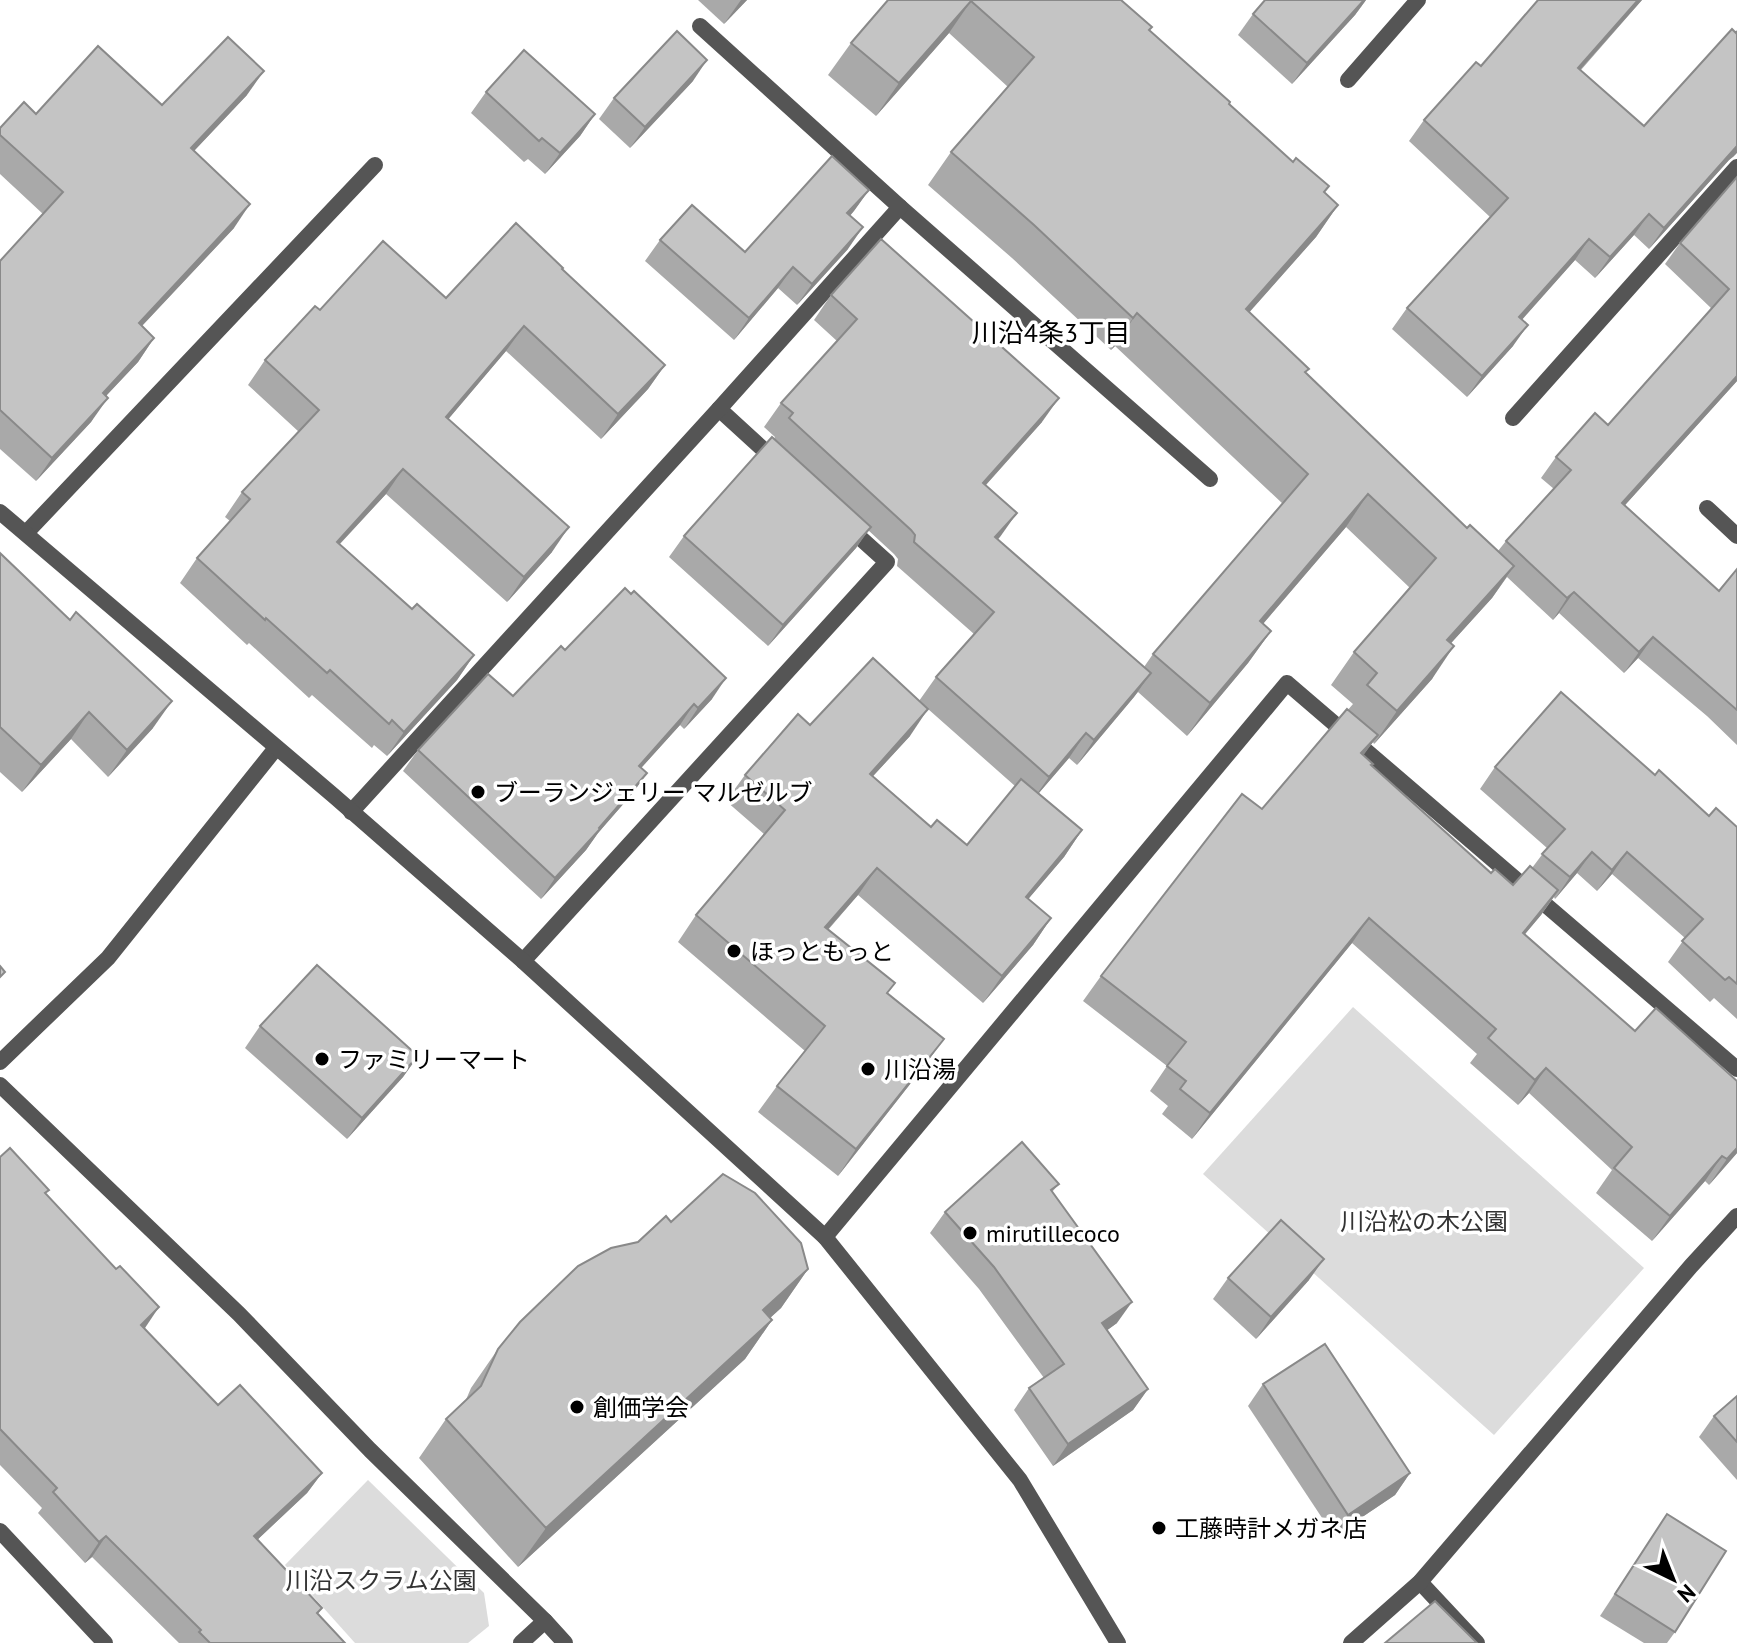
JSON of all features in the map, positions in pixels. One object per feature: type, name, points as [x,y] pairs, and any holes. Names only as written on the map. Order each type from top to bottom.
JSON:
[{"type":"street","points":[[1348,80],[1418,0]]},
{"type":"street","points":[[700,26],[900,207],[1210,479]]},
{"type":"street","points":[[26,533],[375,165]]},
{"type":"street","points":[[1513,418],[1737,167]]},
{"type":"street","points":[[351,812],[900,207]]},
{"type":"street","points":[[719,409],[786,470]]},
{"type":"street","points":[[1707,508],[1737,536]]},
{"type":"street","points":[[523,961],[887,562],[831,511]]},
{"type":"street","points":[[0,512],[523,961],[825,1237],[1020,1480],[1118,1643]]},
{"type":"street","points":[[825,1237],[1287,683],[1737,1069]]},
{"type":"street","points":[[0,1062],[108,958],[276,748]]},
{"type":"street","points":[[0,1085],[239,1314],[370,1450],[565,1643]]},
{"type":"street","points":[[1351,1643],[1420,1582],[1737,1216]]},
{"type":"street","points":[[0,1531],[105,1643]]},
{"type":"street","points":[[1420,1582],[1477,1643]]},
{"type":"street","points":[[521,1643],[545,1621]]},
{"type":"green space","name":"川沿松の木公園","points":[[1353,1007],[1644,1268],[1494,1435],[1203,1174]]},
{"type":"green space","name":"川沿スクラム公園","points":[[368,1480],[484,1593],[489,1626],[468,1643],[355,1643],[285,1565]]},
{"type":"building","points":[[888,0],[1121,0],[1152,27],[1149,30],[1293,162],[1296,158],[1329,186],[1324,192],[1338,205],[1246,309],[1309,369],[1305,372],[1467,528],[1470,525],[1514,566],[1447,640],[1454,646],[1397,711],[1367,685],[1377,673],[1354,652],[1436,558],[1368,494],[1260,621],[1271,631],[1210,703],[1153,654],[1308,474],[1137,313],[1133,318],[951,152],[1034,57],[971,1],[899,83],[851,43]]},
{"type":"building","points":[[1265,0],[1364,0],[1307,63],[1253,14]]},
{"type":"building","points":[[1538,0],[1638,0],[1578,68],[1644,126],[1732,29],[1737,31],[1737,146],[1664,228],[1649,214],[1610,257],[1589,239],[1519,317],[1528,325],[1482,376],[1407,308],[1508,198],[1424,120],[1476,62],[1481,66]]},
{"type":"building","points":[[677,31],[707,60],[645,127],[614,98]]},
{"type":"building","points":[[228,37],[264,71],[191,148],[250,204],[139,323],[154,338],[103,393],[108,398],[52,458],[0,410],[0,261],[63,192],[0,135],[0,128],[24,102],[36,114],[98,46],[162,105]]},
{"type":"building","points":[[524,50],[595,114],[560,153],[542,138],[539,141],[486,92]]},
{"type":"building","points":[[832,156],[869,190],[847,213],[863,227],[812,284],[793,267],[749,318],[660,240],[692,205],[745,252]]},
{"type":"building","points":[[1737,177],[1737,376],[1622,503],[1719,591],[1737,569],[1737,710],[1653,637],[1639,652],[1574,592],[1567,598],[1506,541],[1571,470],[1556,457],[1595,413],[1608,425],[1729,289],[1680,243]]},
{"type":"building","points":[[516,223],[665,365],[618,414],[524,326],[446,417],[569,527],[524,577],[403,469],[337,542],[412,609],[417,604],[474,655],[404,732],[392,720],[389,724],[330,670],[327,673],[197,558],[250,499],[242,492],[319,410],[265,360],[315,306],[320,310],[383,241],[446,298]]},
{"type":"building","points":[[881,239],[1059,398],[983,483],[1017,513],[995,537],[1151,673],[1094,740],[1086,733],[1049,777],[936,677],[994,612],[914,542],[915,535],[911,530],[789,418],[793,413],[781,403],[857,319],[831,295]]},
{"type":"building","points":[[772,437],[871,527],[783,625],[684,536]]},
{"type":"building","points":[[0,553],[70,620],[76,612],[172,701],[127,750],[89,712],[41,765],[0,727]]},
{"type":"building","points":[[625,588],[631,594],[634,591],[726,678],[698,708],[694,704],[639,766],[647,773],[555,878],[418,750],[488,674],[513,696],[561,646],[565,650]]},
{"type":"building","points":[[873,658],[928,709],[870,774],[931,827],[937,820],[967,845],[1021,779],[1082,830],[1026,897],[1051,918],[1002,976],[877,868],[825,927],[895,983],[887,993],[944,1039],[856,1149],[777,1086],[825,1026],[696,915],[785,810],[745,775],[798,714],[810,725]]},
{"type":"building","points":[[1561,692],[1655,775],[1659,770],[1709,816],[1716,808],[1737,827],[1737,984],[1729,977],[1725,980],[1682,941],[1703,919],[1627,852],[1612,870],[1592,852],[1570,877],[1542,854],[1565,829],[1495,767]]},
{"type":"building","points":[[1347,709],[1378,735],[1361,753],[1371,765],[1491,873],[1495,869],[1513,885],[1530,866],[1558,890],[1523,933],[1635,1031],[1656,1008],[1737,1081],[1737,1148],[1727,1159],[1722,1156],[1670,1216],[1614,1168],[1632,1147],[1546,1068],[1535,1080],[1488,1038],[1496,1029],[1369,918],[1210,1113],[1180,1089],[1186,1081],[1167,1066],[1186,1042],[1101,976],[1242,794],[1262,809]]},
{"type":"building","points":[[317,965],[418,1056],[362,1118],[260,1026]]},
{"type":"building","points":[[1022,1142],[1059,1184],[1051,1190],[1132,1302],[1102,1323],[1148,1389],[1068,1444],[1029,1388],[1064,1364],[994,1267],[945,1212]]},
{"type":"building","points":[[10,1148],[49,1190],[45,1193],[116,1269],[120,1266],[159,1307],[141,1325],[218,1405],[240,1385],[322,1473],[254,1536],[322,1608],[317,1613],[345,1643],[210,1643],[199,1632],[201,1630],[106,1536],[99,1542],[53,1492],[57,1488],[0,1429],[0,1157]]},
{"type":"building","name":"創価学会","points":[[723,1174],[755,1193],[801,1243],[808,1269],[763,1310],[772,1320],[546,1528],[446,1419],[481,1386],[498,1349],[520,1322],[578,1266],[611,1248],[638,1242],[666,1216],[671,1222]]},
{"type":"building","points":[[1281,1220],[1324,1259],[1271,1317],[1228,1278]]},
{"type":"building","points":[[1325,1344],[1410,1473],[1348,1515],[1263,1384]]},
{"type":"building","points":[[1737,1396],[1737,1442],[1714,1416]]},
{"type":"building","points":[[1667,1514],[1726,1551],[1675,1632],[1615,1594]]},
{"type":"building","points":[[1435,1601],[1477,1643],[1385,1643]]},
{"type":"place","name":"ブーランジェリー マルゼルブ","points":[[478,792]]},
{"type":"place","name":"ほっともっと","points":[[734,951]]},
{"type":"place","name":"ファミリーマート","points":[[322,1059]]},
{"type":"place","name":"川沿湯","points":[[868,1069]]},
{"type":"place","name":"mirutillecoco","points":[[970,1233]]},
{"type":"place","name":"創価学会","points":[[577,1407]]},
{"type":"place","name":"工藤時計メガネ店","points":[[1159,1528]]},
{"type":"district","name":"川沿4条3丁目","points":[[1051,332]]}]
